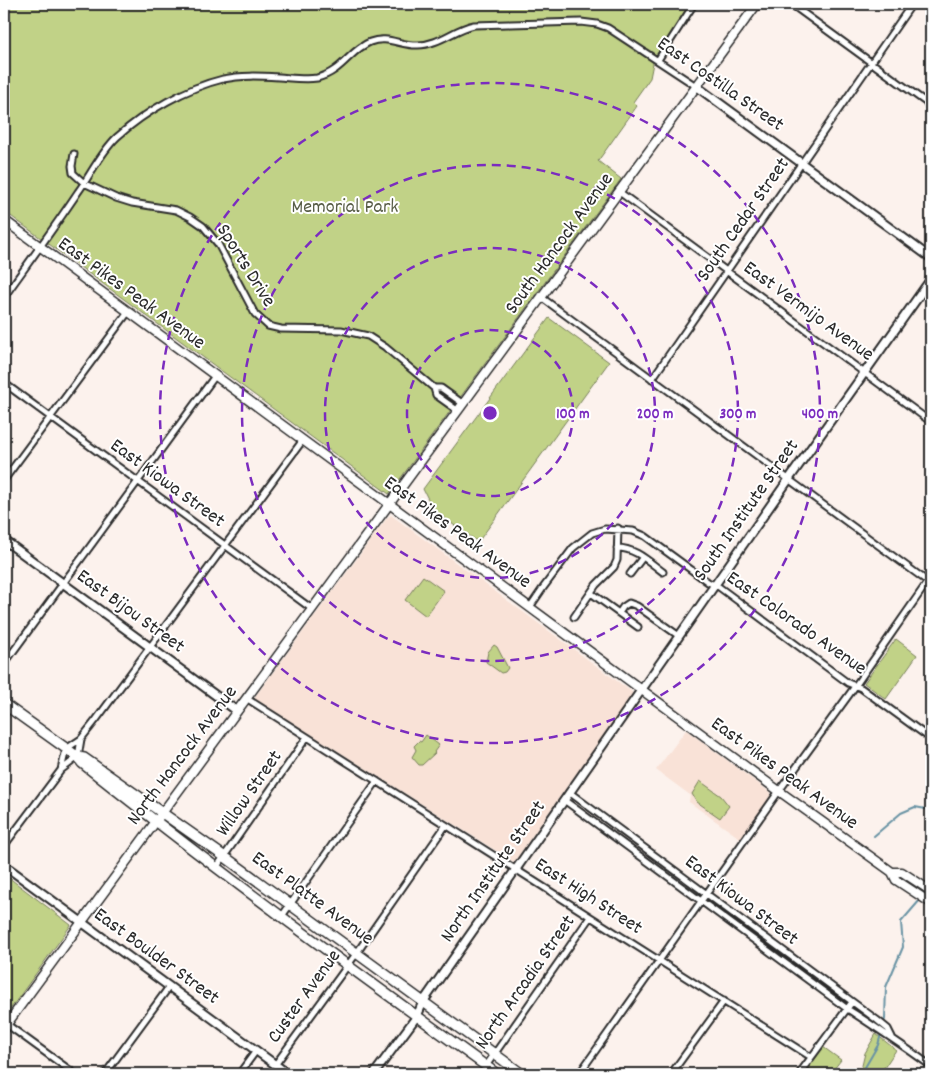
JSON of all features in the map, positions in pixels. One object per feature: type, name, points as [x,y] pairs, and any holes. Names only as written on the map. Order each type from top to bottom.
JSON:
[{"type":"main road","name":"South Hancock Avenue","points":[[390,504],[757,4]]},
{"type":"main road","name":"East Pikes Peak Avenue","points":[[4,220],[779,791],[892,872],[896,880],[931,903]]},
{"type":"main road","name":"North Hancock Avenue","points":[[5,1025],[390,504]]},
{"type":"main road","name":"East Platte Avenue","points":[[4,704],[66,749],[78,757],[84,758],[162,812],[522,1074]]},
{"type":"main road","name":"East Platte Avenue","points":[[78,757],[82,764],[154,822],[347,966],[497,1074]]},
{"type":"main road","name":"East Pikes Peak Avenue","points":[[892,872],[902,872],[931,891]]},
{"type":"street","points":[[658,60],[694,4]]},
{"type":"street","points":[[790,4],[931,106]]},
{"type":"street","name":"South Cedar Street","points":[[652,378],[912,4]]},
{"type":"street","name":"East Costilla Street","points":[[4,297],[104,152],[118,136],[156,110],[199,87],[223,79],[239,76],[317,78],[338,68],[368,42],[387,39],[410,45],[425,45],[461,28],[481,24],[581,22],[597,24],[608,28],[696,86],[931,258]]},
{"type":"street","points":[[74,154],[73,174],[84,183]]},
{"type":"street","name":"Sports Drive","points":[[84,183],[124,200],[176,210],[203,226],[218,244],[255,314],[268,326],[281,329],[341,330],[368,336],[379,342],[434,388],[436,395],[460,407]]},
{"type":"street","name":"East Vermijo Avenue","points":[[618,191],[931,422]]},
{"type":"street","name":"South Institute Street","points":[[642,689],[931,279]]},
{"type":"street","points":[[542,297],[930,581],[579,1074]]},
{"type":"street","points":[[4,480],[129,311]]},
{"type":"street","points":[[4,664],[216,376]]},
{"type":"street","name":"East Kiowa Street","points":[[4,383],[312,609]]},
{"type":"street","name":"Sports Drive","points":[[434,388],[441,388],[460,407]]},
{"type":"street","points":[[61,770],[66,749],[81,739],[303,440]]},
{"type":"street","points":[[574,617],[596,585],[614,567],[617,560],[618,528]]},
{"type":"street","name":"East Colorado Avenue","points":[[530,607],[562,562],[580,542],[599,530],[618,528],[633,531],[645,536],[714,586],[719,587],[848,683],[861,688],[931,739]]},
{"type":"street","name":"East Bijou Street","points":[[4,540],[237,711]]},
{"type":"street","points":[[617,548],[628,549],[643,557],[663,572]]},
{"type":"street","points":[[630,574],[643,557]]},
{"type":"street","points":[[591,593],[638,627]]},
{"type":"street","points":[[619,613],[629,603],[637,606],[679,636]]},
{"type":"street","name":"North Institute Street","points":[[374,1074],[417,1016],[423,1002],[568,792],[642,689]]},
{"type":"street","name":"East High Street","points":[[246,698],[811,1057]]},
{"type":"street","name":"Willow Street","points":[[216,868],[307,738]]},
{"type":"street","points":[[4,846],[61,770],[78,757],[81,739]]},
{"type":"street","points":[[282,916],[377,781]]},
{"type":"street","name":"East Kiowa Street","points":[[568,792],[707,893],[888,1029],[892,1037]]},
{"type":"street","name":"East Kiowa Street","points":[[564,800],[846,1008],[884,1034],[892,1037],[931,1066]]},
{"type":"street","name":"Custer Avenue","points":[[275,1065],[356,954],[446,825]]},
{"type":"street","name":"East Boulder Street","points":[[4,865],[288,1074]]},
{"type":"street","name":"North Arcadia Street","points":[[486,1066],[590,917]]},
{"type":"street","points":[[105,1074],[169,987]]},
{"type":"street","points":[[671,1074],[724,1001]]},
{"type":"street","points":[[799,1074],[852,1002]]},
{"type":"street","points":[[5,1025],[75,1074]]},
{"type":"street","name":"Custer Avenue","points":[[238,1074],[256,1051]]},
{"type":"shaded area","points":[[391,515],[632,692],[632,695],[514,862],[255,699]]},
{"type":"shaded area","points":[[686,730],[771,793],[771,799],[741,839],[689,802],[690,795],[656,770]]},
{"type":"green space","name":"Memorial Park","points":[[4,4],[691,4],[654,58],[650,78],[633,102],[637,106],[598,161],[621,179],[389,494],[4,211]]},
{"type":"green space","points":[[549,318],[609,362],[478,542],[434,511],[423,489]]},
{"type":"green space","points":[[423,576],[444,591],[426,616],[405,600]]},
{"type":"green space","points":[[896,639],[917,655],[886,699],[864,683]]},
{"type":"green space","points":[[494,645],[497,647],[508,668],[505,672],[501,673],[486,662],[488,652]]},
{"type":"green space","points":[[426,735],[439,745],[435,753],[422,765],[419,765],[412,757],[416,750],[414,746],[419,741],[421,742]]},
{"type":"green space","points":[[700,781],[721,796],[729,806],[720,818],[697,802],[692,794]]},
{"type":"green space","points":[[4,874],[71,925],[6,1015],[4,1015]]},
{"type":"green space","points":[[876,1034],[896,1050],[880,1074],[860,1074],[865,1053]]},
{"type":"green space","points":[[823,1047],[841,1060],[830,1074],[803,1074]]},
{"type":"waterway","points":[[874,836],[901,813],[915,807],[931,810]]},
{"type":"waterway","points":[[863,1074],[878,1045],[885,1019],[886,987],[903,947],[901,922],[920,900]]}]
